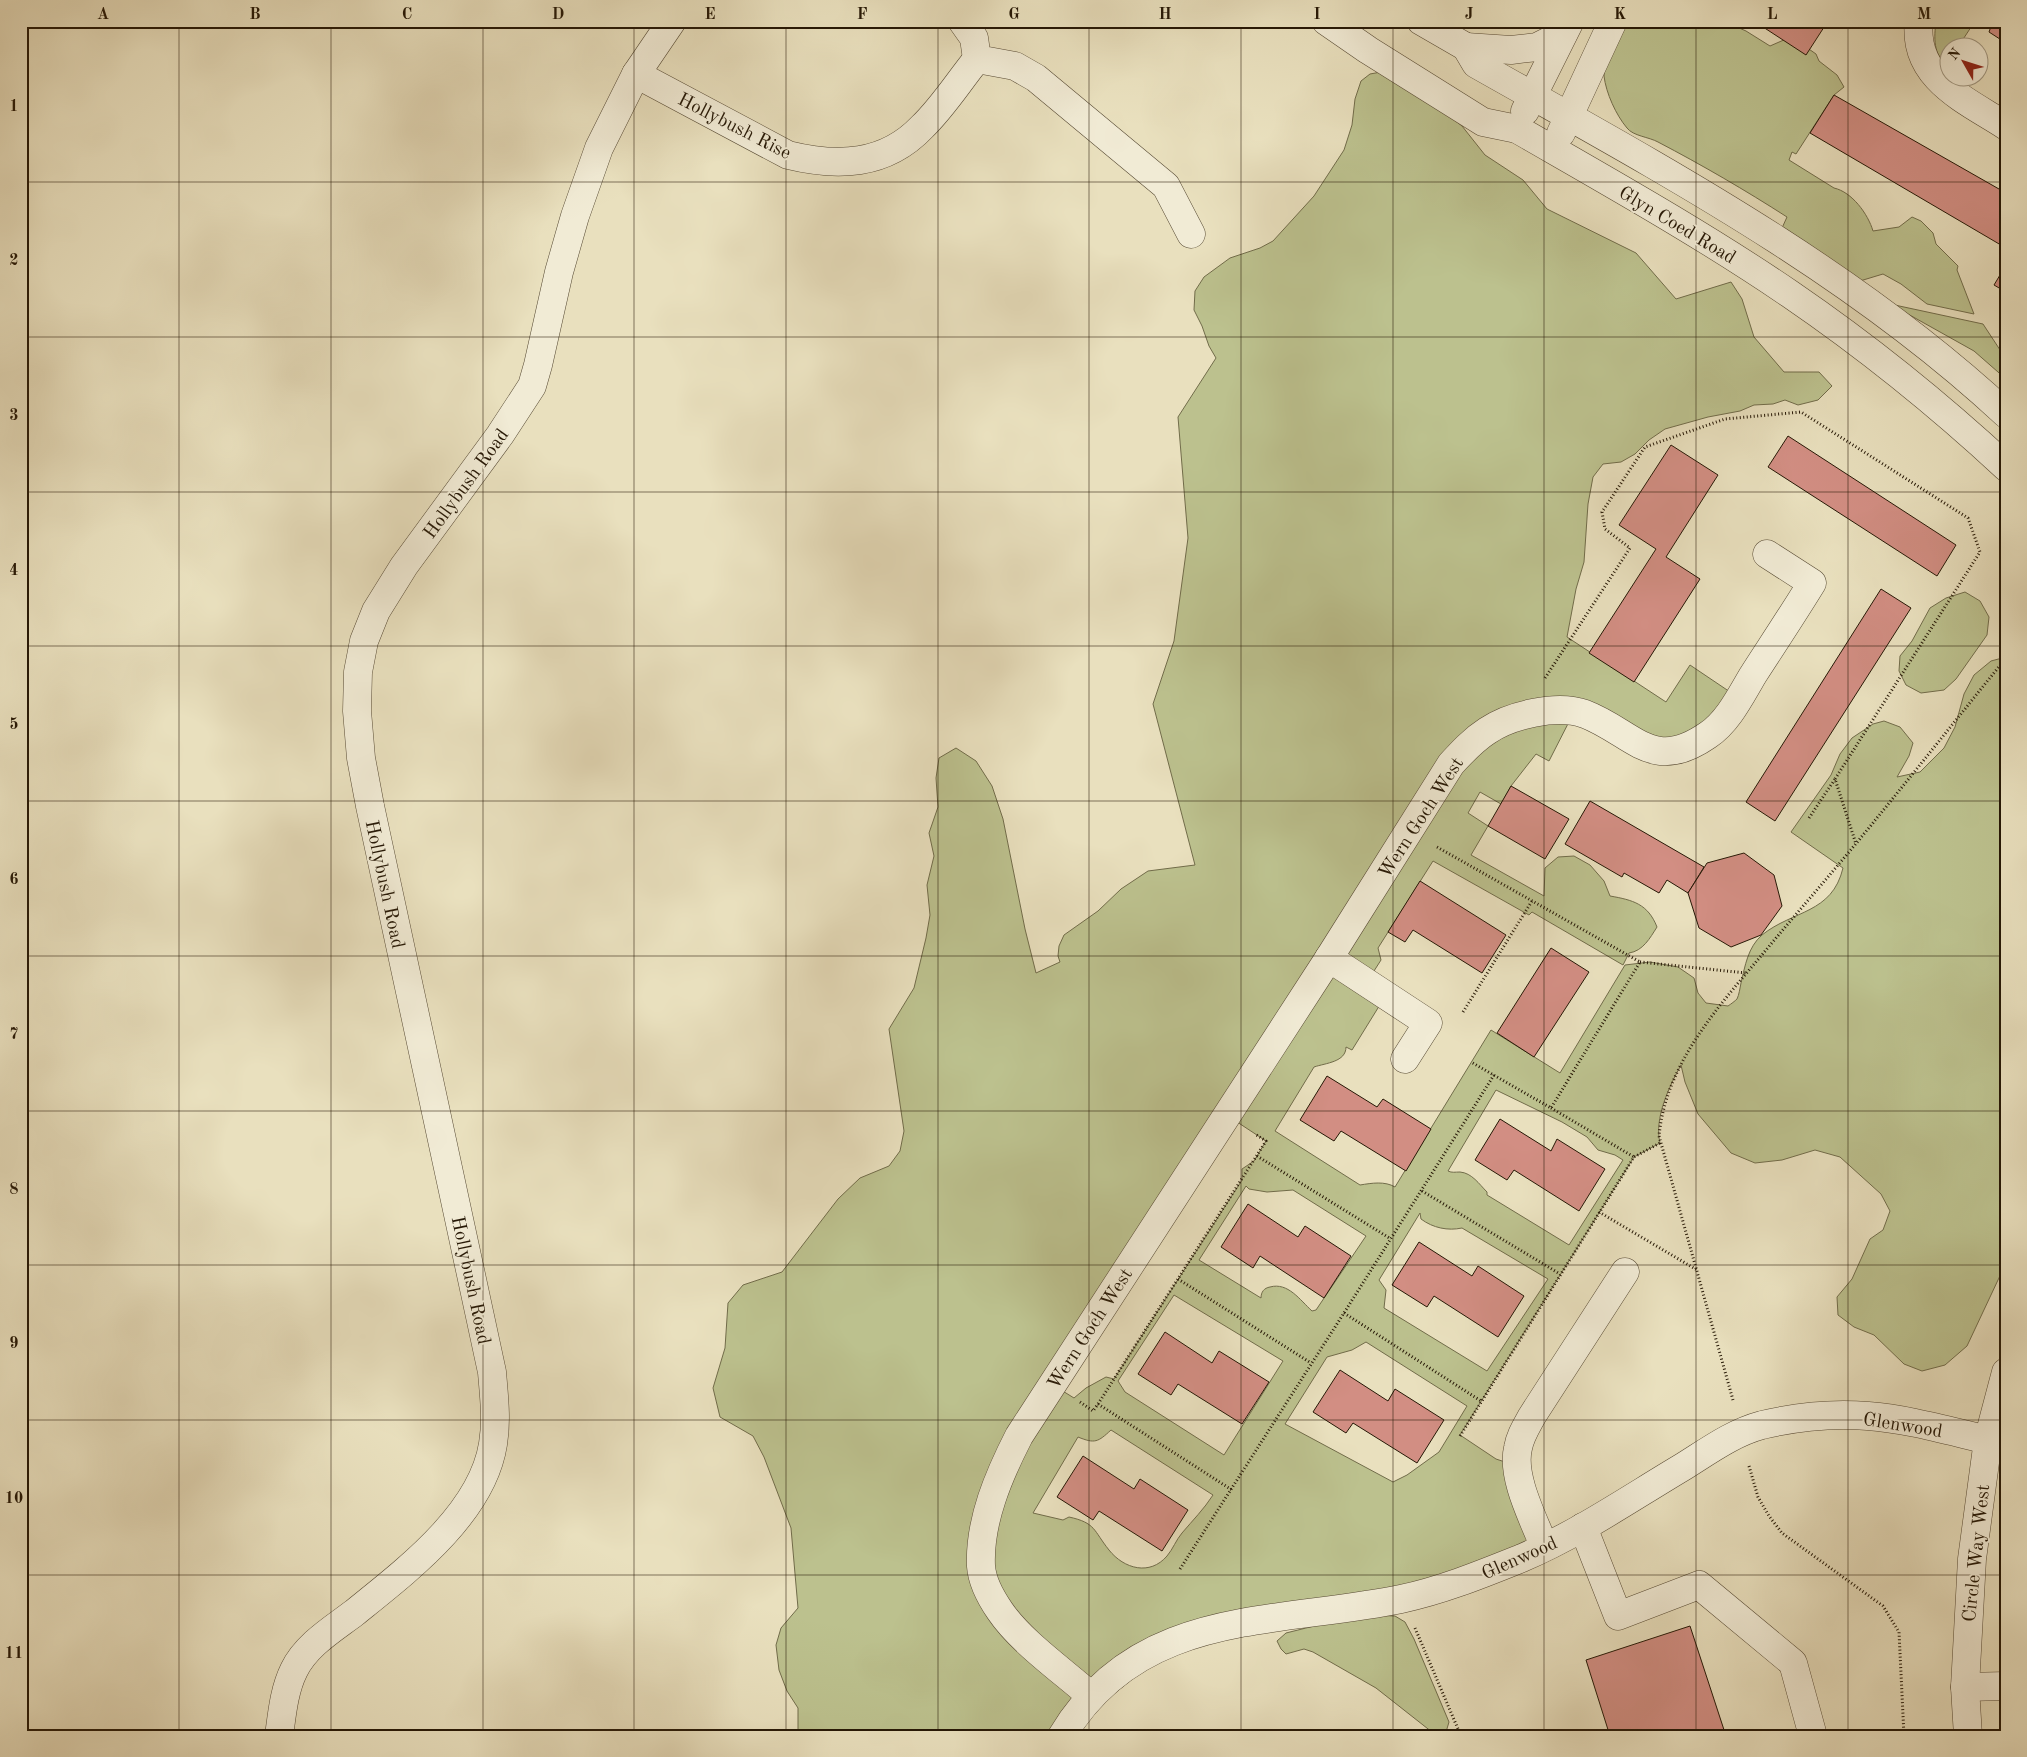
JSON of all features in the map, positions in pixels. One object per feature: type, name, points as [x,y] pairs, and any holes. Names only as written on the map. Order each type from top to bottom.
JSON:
[{"type":"street","name":"Hollybush Road","points":[[279,1736],[285,1694],[295,1669],[310,1648],[381,1591],[436,1543],[463,1510],[483,1479],[493,1445],[496,1414],[492,1372],[401,956],[363,767],[357,711],[358,672],[364,641],[376,611],[404,566],[500,435],[532,386],[559,272],[575,216],[599,148],[636,74],[672,21]]},
{"type":"street","points":[[962,21],[974,38],[977,59],[1015,66],[1036,78],[1166,186],[1191,234]]},
{"type":"street","name":"Glyn Coed Road","points":[[1326,21],[1368,50],[1482,122],[1517,129],[1716,246],[1790,294],[1917,388],[2006,467]]},
{"type":"street","name":"Glyn Coed Road","points":[[1421,21],[1466,47],[1511,50],[1537,47],[1566,28]]},
{"type":"street","points":[[1553,150],[1612,21]]},
{"type":"street","points":[[1919,21],[1919,40],[1922,57],[1933,75],[1949,89],[2006,126]]},
{"type":"street","points":[[1517,129],[1566,28]]},
{"type":"street","name":"Glyn Coed Road","points":[[1466,47],[1476,64],[1682,181],[1783,244],[1918,339],[2006,414]]},
{"type":"street","name":"Hollybush Rise","points":[[636,74],[788,155],[816,162],[839,162],[868,160],[894,149],[922,128],[977,59]]},
{"type":"street","name":"Wern Goch West","points":[[1091,1696],[1021,1635],[1000,1611],[986,1586],[981,1567],[983,1536],[1002,1469],[1019,1436],[1228,1116],[1451,764],[1468,745],[1487,730],[1509,720],[1536,712],[1557,711],[1583,714],[1635,743],[1659,751],[1673,752],[1691,745],[1709,734],[1723,721],[1739,698],[1812,583],[1767,554]]},
{"type":"street","points":[[1329,958],[1428,1023],[1405,1059]]},
{"type":"street","points":[[1544,1546],[1522,1486],[1517,1466],[1517,1450],[1523,1432],[1625,1272]]},
{"type":"street","name":"Circle Way West","points":[[1968,1736],[1965,1687],[1972,1559],[1988,1440],[2006,1372]]},
{"type":"street","name":"Glenwood","points":[[1062,1736],[1073,1717],[1091,1696],[1121,1669],[1152,1651],[1184,1637],[1227,1624],[1352,1608],[1402,1599],[1434,1591],[1477,1576],[1583,1527],[1731,1437],[1759,1426],[1800,1417],[1868,1416],[1930,1426],[1988,1440]]},
{"type":"street","points":[[1583,1527],[1618,1616],[1699,1585],[1793,1663],[1813,1736]]},
{"type":"street","points":[[1965,1687],[2006,1686]]},
{"type":"path","points":[[1543,681],[1630,548],[1605,528],[1602,512],[1645,447],[1725,419],[1801,412],[1968,518],[1980,552],[1809,818]]},
{"type":"path","points":[[1735,1408],[1658,1136],[1661,1114],[1673,1080],[1695,1039],[1747,973],[1856,844],[2006,658]]},
{"type":"path","points":[[1835,779],[1856,844]]},
{"type":"path","points":[[1409,831],[1640,962],[1747,973]]},
{"type":"path","points":[[1463,1012],[1532,901]]},
{"type":"path","points":[[1551,1108],[1640,962]]},
{"type":"path","points":[[1471,1062],[1634,1157]]},
{"type":"path","points":[[1180,1569],[1232,1490],[1494,1075]]},
{"type":"path","points":[[1053,1384],[1093,1411],[1098,1404],[1266,1141],[1228,1116]]},
{"type":"path","points":[[1460,1436],[1634,1157],[1660,1143]]},
{"type":"path","points":[[1257,1156],[1390,1239]]},
{"type":"path","points":[[1422,1191],[1560,1274]]},
{"type":"path","points":[[1600,1212],[1697,1270]]},
{"type":"path","points":[[1178,1279],[1311,1363]]},
{"type":"path","points":[[1344,1313],[1481,1401]]},
{"type":"path","points":[[1098,1404],[1232,1490]]},
{"type":"path","points":[[1748,1464],[1758,1497],[1782,1533],[1882,1606],[1898,1632],[1904,1736]]},
{"type":"path","points":[[1402,1599],[1461,1736]]},
{"type":"green space","points":[[1622,21],[1729,21],[1728,23],[1746,31],[1770,46],[1786,39],[1796,40],[1816,54],[1819,61],[1837,75],[1844,87],[1834,95],[1796,154],[1792,152],[1789,160],[1853,199],[1863,211],[1873,231],[1899,227],[1912,217],[1921,221],[1933,233],[1936,244],[1958,266],[1957,270],[1974,314],[1927,304],[1901,284],[1883,274],[1850,284],[1782,228],[1787,217],[1691,160],[1658,142],[1630,131],[1612,104],[1604,76],[1608,56]]},
{"type":"green space","points":[[1936,21],[1975,21],[1964,38],[1940,38],[1940,58],[1937,51]]},
{"type":"green space","points":[[1381,72],[1432,102],[1462,126],[1485,155],[1523,180],[1547,209],[1636,253],[1676,299],[1731,282],[1742,299],[1754,337],[1784,372],[1819,372],[1832,386],[1818,400],[1798,405],[1785,400],[1773,404],[1754,405],[1740,411],[1708,417],[1665,429],[1649,440],[1635,454],[1621,462],[1603,464],[1593,477],[1588,504],[1584,562],[1576,589],[1567,637],[1666,702],[1690,665],[1739,698],[1673,752],[1574,712],[1549,761],[1536,754],[1511,786],[1501,804],[1480,792],[1468,813],[1488,826],[1471,855],[1544,896],[1545,868],[1558,857],[1574,856],[1590,865],[1604,881],[1610,896],[1639,904],[1649,913],[1657,927],[1649,940],[1638,950],[1629,953],[1623,965],[1532,912],[1529,915],[1433,861],[1378,948],[1381,960],[1367,982],[1386,995],[1352,1050],[1346,1047],[1343,1056],[1339,1059],[1314,1067],[1275,1131],[1360,1185],[1383,1183],[1395,1187],[1491,1030],[1560,1073],[1625,965],[1650,962],[1678,967],[1694,978],[1698,993],[1706,1003],[1728,1006],[1737,999],[1748,957],[1757,940],[1786,920],[1821,903],[1838,883],[1843,868],[1791,832],[1831,775],[1840,754],[1852,738],[1873,724],[1884,721],[1900,727],[1913,743],[1909,756],[1897,777],[1920,772],[1944,748],[1955,727],[1964,694],[1974,675],[1991,661],[2006,657],[2006,1263],[1967,1346],[1945,1365],[1922,1371],[1904,1364],[1874,1335],[1854,1327],[1838,1315],[1837,1297],[1852,1279],[1870,1239],[1883,1230],[1890,1211],[1881,1194],[1840,1157],[1815,1150],[1782,1160],[1755,1163],[1731,1153],[1698,1114],[1685,1082],[1681,1065],[1661,1113],[1659,1123],[1660,1143],[1634,1157],[1460,1435],[1496,1459],[1517,1466],[1544,1546],[1477,1576],[1184,1637],[1062,1736],[798,1736],[798,1708],[787,1691],[779,1670],[776,1645],[781,1628],[798,1608],[791,1528],[764,1457],[753,1436],[720,1417],[713,1388],[725,1348],[728,1303],[743,1285],[782,1272],[838,1199],[860,1178],[889,1166],[900,1151],[904,1131],[889,1029],[914,988],[926,938],[930,915],[927,885],[934,856],[929,833],[938,807],[936,778],[939,758],[956,748],[976,761],[992,786],[1003,819],[1025,929],[1036,973],[1060,962],[1058,956],[1059,946],[1064,935],[1098,911],[1121,889],[1148,871],[1195,865],[1153,704],[1174,641],[1188,538],[1178,417],[1216,358],[1194,310],[1195,291],[1204,277],[1230,258],[1260,248],[1273,241],[1314,196],[1344,150],[1352,125],[1355,99],[1361,81],[1370,74]],"holes":[[[1496,1090],[1562,1122],[1587,1137],[1598,1150],[1615,1155],[1623,1160],[1569,1245],[1487,1195],[1487,1192],[1468,1174],[1448,1171]],[[1228,1116],[1266,1141],[1254,1161],[1242,1169],[1242,1180],[1114,1379],[1106,1377],[1086,1388],[1074,1398],[1053,1385]],[[1246,1186],[1249,1189],[1267,1192],[1293,1190],[1366,1236],[1316,1310],[1312,1311],[1293,1293],[1282,1287],[1266,1288],[1262,1292],[1261,1298],[1199,1260]],[[1420,1213],[1421,1219],[1436,1227],[1446,1229],[1462,1228],[1548,1279],[1487,1371],[1384,1308],[1386,1290],[1379,1280]],[[1174,1295],[1283,1361],[1224,1455],[1125,1392],[1118,1381]],[[1366,1342],[1467,1406],[1439,1452],[1407,1475],[1393,1482],[1285,1424],[1327,1357],[1352,1350]],[[1111,1430],[1213,1495],[1180,1536],[1167,1556],[1153,1566],[1137,1568],[1122,1562],[1109,1550],[1093,1528],[1078,1519],[1069,1517],[1063,1520],[1033,1513],[1078,1437],[1088,1441],[1096,1441]]]},
{"type":"green space","points":[[1890,304],[1983,324],[2006,359],[2006,379],[1974,351]]},
{"type":"green space","points":[[1965,592],[1980,601],[1989,617],[1987,635],[1956,679],[1944,690],[1921,693],[1906,685],[1899,671],[1900,656],[1912,641],[1930,608],[1946,598]]},
{"type":"green space","points":[[1370,1615],[1395,1616],[1405,1622],[1449,1722],[1446,1732],[1437,1736],[1376,1688],[1313,1652],[1304,1649],[1286,1654],[1277,1641],[1286,1633],[1338,1620]]},
{"type":"building","points":[[1762,21],[1828,21],[1806,55],[1760,25]]},
{"type":"building","points":[[1993,21],[2006,21],[2006,43],[1989,32]]},
{"type":"building","points":[[1834,95],[2006,193],[2006,248],[1810,133]]},
{"type":"building","points":[[2006,265],[2006,292],[1994,285]]},
{"type":"building","points":[[1788,436],[1956,545],[1937,576],[1768,467]]},
{"type":"building","points":[[1671,445],[1718,475],[1666,557],[1700,579],[1634,682],[1589,653],[1656,549],[1619,525]]},
{"type":"building","points":[[1881,589],[1911,608],[1775,821],[1746,802]]},
{"type":"building","points":[[1511,786],[1569,819],[1545,859],[1488,826]]},
{"type":"building","points":[[1590,801],[1704,867],[1688,893],[1667,880],[1659,893],[1624,873],[1622,877],[1565,844]]},
{"type":"building","points":[[1744,853],[1774,875],[1782,906],[1761,935],[1731,947],[1699,928],[1688,893],[1707,863]]},
{"type":"building","points":[[1420,881],[1506,935],[1482,973],[1413,930],[1405,942],[1388,932]]},
{"type":"building","points":[[1551,948],[1589,972],[1534,1057],[1497,1033]]},
{"type":"building","points":[[1327,1076],[1377,1107],[1383,1099],[1431,1129],[1406,1171],[1341,1131],[1334,1141],[1300,1120]]},
{"type":"building","points":[[1500,1119],[1551,1151],[1557,1139],[1605,1169],[1579,1211],[1514,1170],[1507,1180],[1475,1160]]},
{"type":"building","points":[[1248,1204],[1298,1237],[1305,1226],[1351,1256],[1324,1298],[1260,1256],[1253,1268],[1221,1247]]},
{"type":"building","points":[[1419,1242],[1472,1276],[1478,1266],[1524,1296],[1498,1337],[1434,1296],[1427,1307],[1392,1285]]},
{"type":"building","points":[[1165,1332],[1212,1363],[1219,1351],[1269,1382],[1242,1424],[1178,1384],[1171,1395],[1138,1374]]},
{"type":"building","points":[[1340,1370],[1388,1401],[1395,1389],[1444,1420],[1417,1463],[1353,1423],[1346,1433],[1313,1412]]},
{"type":"building","points":[[1083,1456],[1134,1489],[1140,1479],[1188,1510],[1162,1551],[1099,1511],[1093,1520],[1057,1497]]},
{"type":"building","points":[[1690,1626],[1726,1736],[1610,1736],[1586,1660]]}]
